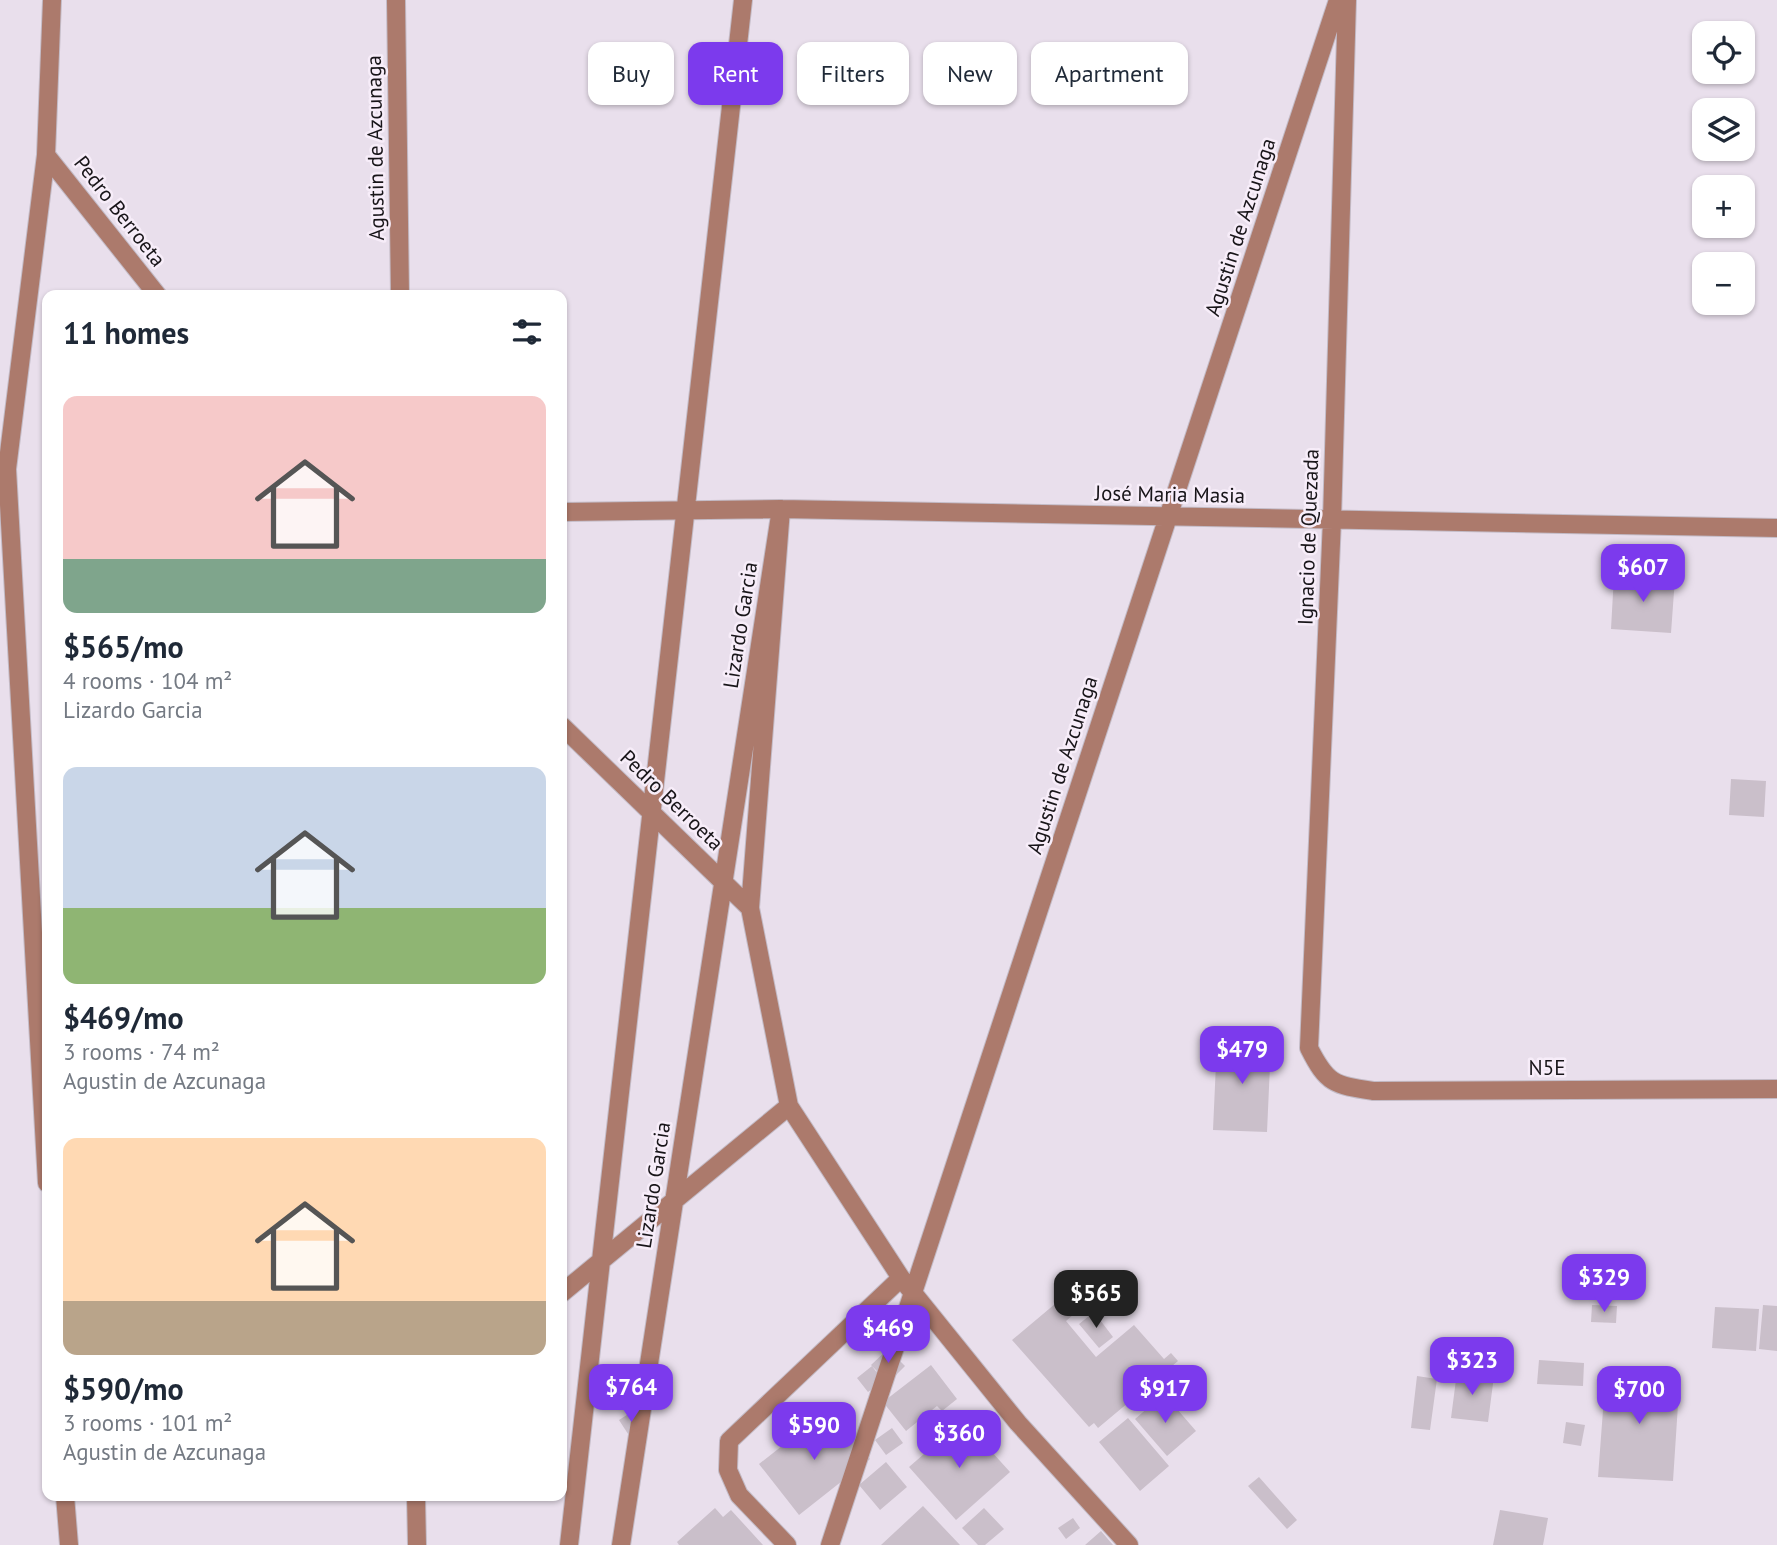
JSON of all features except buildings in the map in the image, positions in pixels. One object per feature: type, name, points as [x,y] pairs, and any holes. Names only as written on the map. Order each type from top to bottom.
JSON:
[{"type":"street","points":[[42,1094],[7,469],[46,155],[52,0]]},
{"type":"street","name":"Agustin de Azcunaga","points":[[396,0],[400,290]]},
{"type":"street","name":"Lizardo Garcia","points":[[569,1545],[743,0]]},
{"type":"street","name":"Agustin de Azcunaga","points":[[830,1545],[1338,0]]},
{"type":"street","name":"Ignacio de Quezada","points":[[1322,1073],[1309,1048],[1332,520],[1347,0]]},
{"type":"street","name":"Pedro Berroeta","points":[[46,155],[153,290]]},
{"type":"street","name":"Lizardo Garcia","points":[[621,1545],[781,509]]},
{"type":"street","name":"Lizardo Garcia","points":[[781,509],[750,908],[789,1107],[901,1278],[1018,1423],[1129,1545]]},
{"type":"street","name":"José Maria Masia","points":[[567,512],[781,509],[1777,528]]},
{"type":"street","name":"Pedro Berroeta","points":[[567,731],[750,908]]},
{"type":"street","name":"N5E","points":[[1322,1073],[1343,1087],[1373,1091],[1777,1089]]},
{"type":"street","points":[[567,1289],[789,1107]]},
{"type":"street","points":[[787,1545],[739,1495],[728,1470],[729,1441],[901,1278]]},
{"type":"street","points":[[65,1501],[68,1545]]},
{"type":"street","points":[[416,1501],[417,1545]]}]
